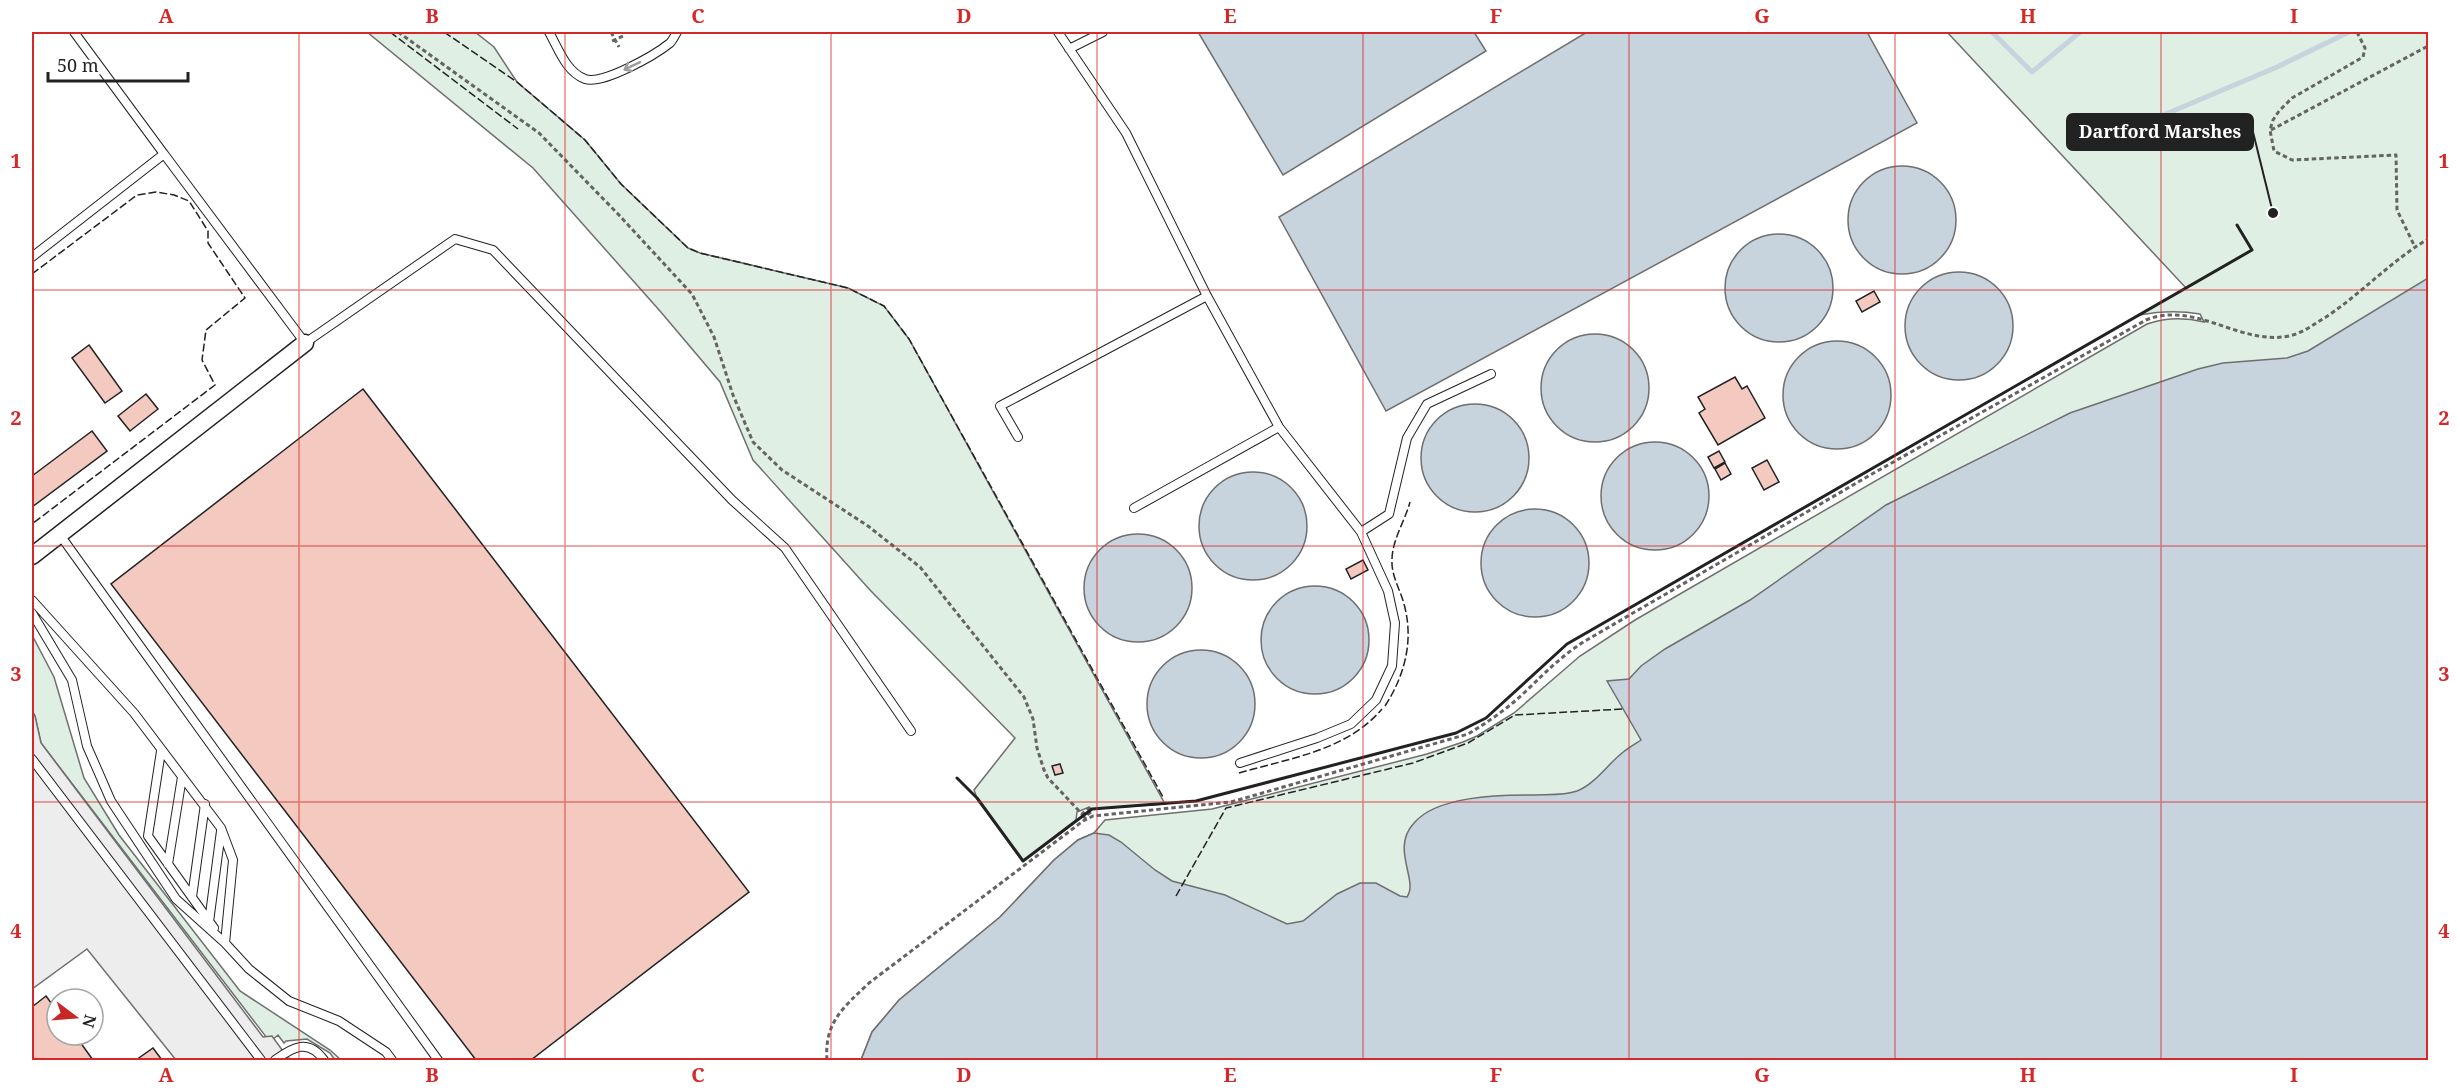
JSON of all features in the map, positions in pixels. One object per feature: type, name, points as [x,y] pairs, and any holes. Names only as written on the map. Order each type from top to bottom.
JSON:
[{"type":"street","points":[[32,556],[305,343]]},
{"type":"lane","points":[[74,32],[305,343],[455,239],[493,250],[732,500],[785,548],[911,731]]},
{"type":"lane","points":[[549,32],[572,71],[593,81],[636,64],[671,42],[677,32]]},
{"type":"lane","points":[[1058,32],[1126,133],[1207,296],[1279,427],[1361,532],[1388,591],[1395,623],[1392,666],[1376,700],[1351,724],[1317,738],[1240,763]]},
{"type":"lane","points":[[1069,50],[1103,32]]},
{"type":"lane","points":[[32,257],[164,154]]},
{"type":"lane","points":[[1018,437],[1000,406],[1207,296]]},
{"type":"lane","points":[[1361,532],[1389,514],[1407,438],[1427,404],[1491,374]]},
{"type":"lane","points":[[1134,508],[1279,427]]},
{"type":"lane","points":[[60,534],[438,1060]]},
{"type":"lane","points":[[32,600],[134,713],[221,828],[233,860],[225,943]]},
{"type":"lane","points":[[32,613],[72,680],[87,746],[111,801],[176,899],[225,943],[249,969],[289,1001],[339,1021],[386,1052],[392,1060]]},
{"type":"lane","points":[[161,751],[148,836],[225,943]]},
{"type":"lane","points":[[32,759],[261,1060]]},
{"type":"lane","points":[[168,864],[182,777]]},
{"type":"lane","points":[[192,897],[205,804]]},
{"type":"lane","points":[[209,922],[221,828]]},
{"type":"lane","points":[[275,1060],[292,1048],[299,1047],[315,1051],[324,1060]]},
{"type":"path","points":[[398,32],[539,134],[618,214],[692,294],[714,337],[733,395],[753,442],[782,470],[868,526],[920,567],[1024,697],[1033,719],[1037,748],[1048,778],[1082,814],[1089,811],[1084,817],[1086,819]]},
{"type":"path","points":[[611,32],[619,47]]},
{"type":"path","points":[[2356,32],[2364,48],[2361,60],[2292,98],[2273,120],[2270,130],[2274,152],[2292,160],[2396,155],[2397,210],[2415,247]]},
{"type":"path","points":[[614,40],[623,36]]},
{"type":"path","points":[[2270,130],[2428,46]]},
{"type":"path","points":[[827,1060],[829,1033],[838,1013],[869,983],[1086,819],[1093,816],[1231,802],[1468,734],[1494,718],[1524,693],[1561,656],[1585,640],[1872,474],[2146,320],[2156,316],[2181,315],[2250,333],[2273,337],[2289,336],[2306,330],[2343,305],[2428,239]]},
{"type":"green space","points":[[367,32],[475,32],[494,47],[517,82],[585,140],[621,184],[688,248],[700,253],[848,288],[884,306],[909,339],[1165,804],[1092,809],[1089,807],[1077,812],[1076,820],[1023,861],[977,798],[974,790],[1015,738],[870,590],[753,460],[720,382],[533,168]]},
{"type":"green space","points":[[1947,32],[2428,32],[2428,379],[1423,954],[861,1060],[872,1032],[899,1000],[1000,917],[1054,860],[1078,840],[1094,833],[1105,820],[1212,809],[1427,754],[1477,736],[1514,713],[1580,656],[1635,620],[2147,324],[2176,318],[2204,322],[2200,314],[2192,313],[2169,312],[2139,315],[2186,288]]},
{"type":"green space","points":[[32,635],[54,677],[84,778],[119,835],[240,991],[330,1050],[341,1060],[335,1060],[330,1053],[307,1039],[284,1043],[278,1035],[270,1042],[41,743],[32,711]]},
{"type":"shaded area","points":[[1198,32],[1474,32],[1486,51],[1283,175]]},
{"type":"shaded area","points":[[1587,32],[1867,32],[1917,123],[1386,411],[1279,217]]},
{"type":"shaded area","points":[[1902,166],[1923,170],[1940,182],[1952,199],[1956,220],[1952,241],[1940,258],[1923,270],[1902,274],[1881,270],[1864,258],[1852,241],[1848,220],[1852,199],[1864,182],[1881,170]]},
{"type":"shaded area","points":[[1779,234],[1800,238],[1817,250],[1829,267],[1833,288],[1829,309],[1817,326],[1800,338],[1779,342],[1758,338],[1741,326],[1729,309],[1725,288],[1729,267],[1741,250],[1758,238]]},
{"type":"shaded area","points":[[1959,272],[1980,276],[1997,288],[2009,305],[2013,326],[2009,347],[1997,364],[1980,376],[1959,380],[1938,376],[1921,364],[1909,347],[1905,326],[1909,305],[1921,288],[1938,276]]},
{"type":"shaded area","points":[[2428,278],[2428,1060],[861,1060],[872,1032],[899,1000],[1000,917],[1054,860],[1078,840],[1094,833],[1109,835],[1172,881],[1225,895],[1287,924],[1303,921],[1337,894],[1360,883],[1376,883],[1400,896],[1407,897],[1410,882],[1404,843],[1407,833],[1424,814],[1452,802],[1469,799],[1572,793],[1583,788],[1622,753],[1641,740],[1607,681],[1629,679],[1641,666],[1665,649],[1750,600],[1886,505],[2070,413],[2198,369],[2223,363],[2287,358],[2308,351]]},
{"type":"shaded area","points":[[1595,334],[1616,338],[1633,350],[1645,367],[1649,388],[1645,409],[1633,426],[1616,438],[1595,442],[1574,438],[1557,426],[1545,409],[1541,388],[1545,367],[1557,350],[1574,338]]},
{"type":"shaded area","points":[[1837,341],[1858,345],[1875,357],[1887,374],[1891,395],[1887,416],[1875,433],[1858,445],[1837,449],[1816,445],[1799,433],[1787,416],[1783,395],[1787,374],[1799,357],[1816,345]]},
{"type":"shaded area","points":[[1475,404],[1496,408],[1513,420],[1525,437],[1529,458],[1525,479],[1513,496],[1496,508],[1475,512],[1454,508],[1437,496],[1425,479],[1421,458],[1425,437],[1437,420],[1454,408]]},
{"type":"shaded area","points":[[1655,442],[1676,446],[1693,458],[1705,475],[1709,496],[1705,517],[1693,534],[1676,546],[1655,550],[1634,546],[1617,534],[1605,517],[1601,496],[1605,475],[1617,458],[1634,446]]},
{"type":"shaded area","points":[[1253,472],[1274,476],[1291,488],[1303,505],[1307,526],[1303,547],[1291,564],[1274,576],[1253,580],[1232,576],[1215,564],[1203,547],[1199,526],[1203,505],[1215,488],[1232,476]]},
{"type":"shaded area","points":[[1535,509],[1556,513],[1573,525],[1585,542],[1589,563],[1585,584],[1573,601],[1556,613],[1535,617],[1514,613],[1497,601],[1485,584],[1481,563],[1485,542],[1497,525],[1514,513]]},
{"type":"shaded area","points":[[1138,534],[1159,538],[1176,550],[1188,567],[1192,588],[1188,609],[1176,626],[1159,638],[1138,642],[1117,638],[1100,626],[1088,609],[1084,588],[1088,567],[1100,550],[1117,538]]},
{"type":"shaded area","points":[[1315,586],[1336,590],[1353,602],[1365,619],[1369,640],[1365,661],[1353,678],[1336,690],[1315,694],[1294,690],[1277,678],[1265,661],[1261,640],[1265,619],[1277,602],[1294,590]]},
{"type":"shaded area","points":[[1201,650],[1222,654],[1239,666],[1251,683],[1255,704],[1251,725],[1239,742],[1222,754],[1201,758],[1180,754],[1163,742],[1151,725],[1147,704],[1151,683],[1163,666],[1180,654]]},
{"type":"shaded area","points":[[32,711],[41,743],[263,1037],[272,1036],[288,1058],[296,1060],[176,1060],[87,949],[32,989]]},
{"type":"building","points":[[1874,291],[1880,302],[1862,312],[1856,301]]},
{"type":"building","points":[[89,345],[122,391],[105,403],[72,358]]},
{"type":"building","points":[[1735,377],[1742,389],[1747,386],[1765,418],[1718,445],[1699,413],[1705,409],[1698,397]]},
{"type":"building","points":[[363,389],[749,892],[531,1060],[476,1060],[111,584]]},
{"type":"building","points":[[146,394],[158,409],[130,431],[118,416]]},
{"type":"building","points":[[92,431],[107,451],[32,507],[32,476]]},
{"type":"building","points":[[1719,451],[1725,462],[1714,468],[1708,457]]},
{"type":"building","points":[[1767,460],[1779,482],[1764,490],[1752,468]]},
{"type":"building","points":[[1725,463],[1731,474],[1721,480],[1715,469]]},
{"type":"building","points":[[1363,560],[1368,570],[1351,579],[1346,569]]},
{"type":"building","points":[[1060,764],[1063,773],[1055,775],[1052,766]]},
{"type":"building","points":[[45,997],[45,1047],[84,1047],[93,1060],[32,1060],[32,1007]]},
{"type":"building","points":[[153,1048],[162,1060],[136,1060]]},
{"type":"waterway","points":[[1992,32],[2032,72],[2080,32]]},
{"type":"waterway","points":[[2147,122],[2277,67],[2349,32]]},
{"type":"fence","points":[[390,32],[518,129]]},
{"type":"fence","points":[[444,32],[517,82],[585,140],[621,184],[688,248],[700,253],[848,288],[884,306],[909,339],[1163,797]]},
{"type":"fence","points":[[32,274],[137,195],[156,192],[174,195],[189,201],[208,231],[208,243],[245,298],[206,330],[202,360],[215,385],[32,524]]},
{"type":"fence","points":[[1385,706],[1398,682],[1408,644],[1407,617],[1394,577],[1392,560],[1394,545],[1410,502]]},
{"type":"fence","points":[[1239,773],[1334,744],[1352,735],[1382,709]]},
{"type":"fence","points":[[1176,896],[1226,808],[1413,763],[1468,743],[1515,715],[1623,709]]},
{"type":"wall","points":[[957,778],[977,798],[1023,861],[1092,809],[1196,801],[1456,733],[1486,718],[1567,644],[2252,250],[2237,225]]},
{"type":"place","name":"Dartford Marshes","points":[[2273,213]]}]
